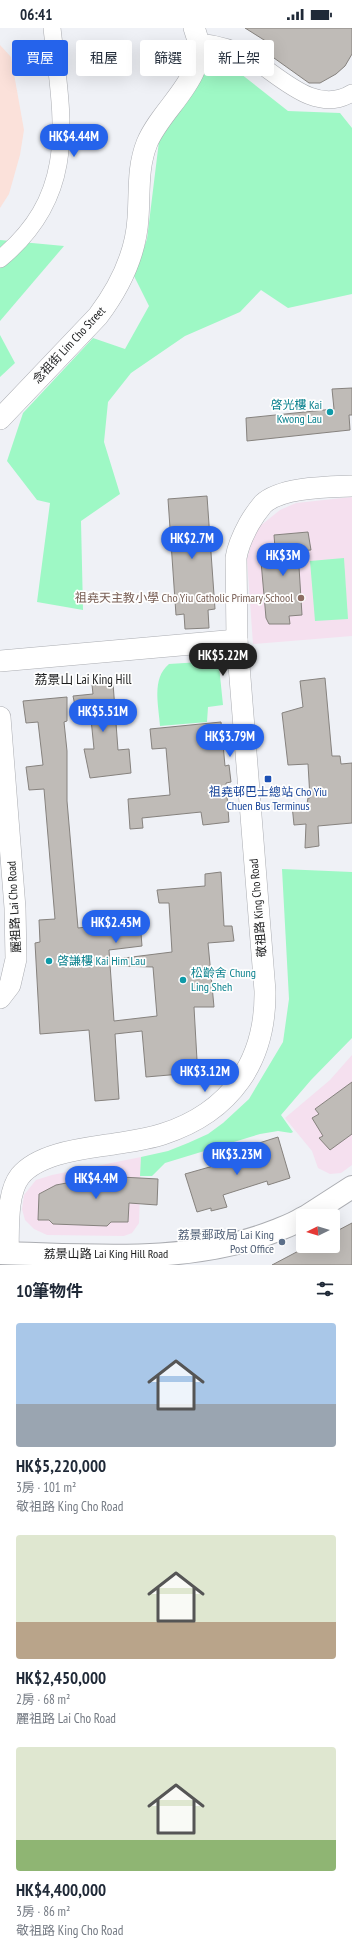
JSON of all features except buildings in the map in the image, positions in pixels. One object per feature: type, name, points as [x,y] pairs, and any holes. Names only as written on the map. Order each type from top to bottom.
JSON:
[{"type":"main road","points":[[318,1209],[352,1187]]},
{"type":"main road","name":"荔景山路 Lai King Hill Road","points":[[4,1253],[131,1256],[193,1252],[220,1248],[259,1238],[296,1221]]},
{"type":"street","points":[[0,259],[20,240],[38,217],[57,174],[62,128],[52,28]]},
{"type":"street","points":[[197,35],[240,53],[310,97],[333,100],[352,93]]},
{"type":"street","name":"念祖街 Lim Cho Street","points":[[0,419],[98,316],[117,287],[127,266],[137,231],[139,177],[144,152],[152,134],[192,75],[199,58],[197,35]]},
{"type":"street","name":"敬祖路 King Cho Road","points":[[4,1253],[11,1194],[20,1176],[39,1162],[65,1152],[163,1134],[196,1120],[232,1092],[249,1068],[261,1038],[265,1010],[265,990],[237,640],[236,558],[238,545],[264,504],[280,494],[352,486]]},
{"type":"street","points":[[0,661],[237,640]]},
{"type":"street","name":"麗祖路 Lai Cho Road","points":[[0,717],[15,908],[16,959],[10,985],[0,998]]},
{"type":"shaded area","points":[[0,45],[11,57],[12,76],[14,76],[24,130],[20,155],[9,194],[0,208]]},
{"type":"shaded area","name":"祖堯天主教小學 Cho Yiu Catholic Primary School","points":[[352,497],[352,636],[253,644],[247,559],[255,530],[280,510],[296,503]]},
{"type":"shaded area","points":[[352,1055],[352,1165],[341,1173],[330,1174],[318,1168],[312,1151],[285,1118],[330,1080]]},
{"type":"shaded area","points":[[141,1157],[139,1223],[132,1233],[124,1236],[47,1235],[34,1229],[25,1220],[22,1209],[24,1195],[36,1180],[52,1175]]},
{"type":"green space","points":[[204,55],[204,76],[244,76],[288,111],[340,113],[352,128],[352,294],[288,308],[261,290],[240,312],[185,336],[131,373],[108,402],[104,442],[120,494],[81,521],[83,610],[37,602],[50,503],[37,500],[7,461],[23,413],[93,338],[125,349],[149,306],[134,276],[147,239],[160,133],[192,76],[196,76],[196,69]]},
{"type":"green space","points":[[0,240],[64,246],[0,321]]},
{"type":"green space","points":[[0,335],[15,363],[0,377]]},
{"type":"green space","points":[[344,558],[348,619],[315,621],[310,561]]},
{"type":"green space","points":[[216,661],[219,666],[223,705],[208,707],[207,722],[160,726],[157,693],[163,670],[169,664]]},
{"type":"green space","points":[[282,869],[352,872],[352,1038],[311,1080],[281,1115],[293,1132],[278,1131],[260,1134],[165,1163],[152,1176],[140,1176],[141,1157],[168,1151],[208,1134],[223,1123],[249,1099],[283,1042],[289,999]]},
{"type":"place","name":"啓光樓 Kai Kwong Lau","points":[[330,412]]},
{"type":"place","name":"祖堯天主教小學 Cho Yiu Catholic Primary School","points":[[301,598]]},
{"type":"place","name":"祖堯邨巴士總站 Cho Yiu Chuen Bus Terminus","points":[[268,779]]},
{"type":"place","name":"啓謙樓 Kai Him Lau","points":[[49,961]]},
{"type":"place","name":"松齡舍 Chung Ling Sheh","points":[[183,980]]},
{"type":"place","name":"荔景郵政局 Lai King Post Office","points":[[282,1242]]},
{"type":"district","name":"荔景山 Lai King Hill","points":[[83,679]]}]
